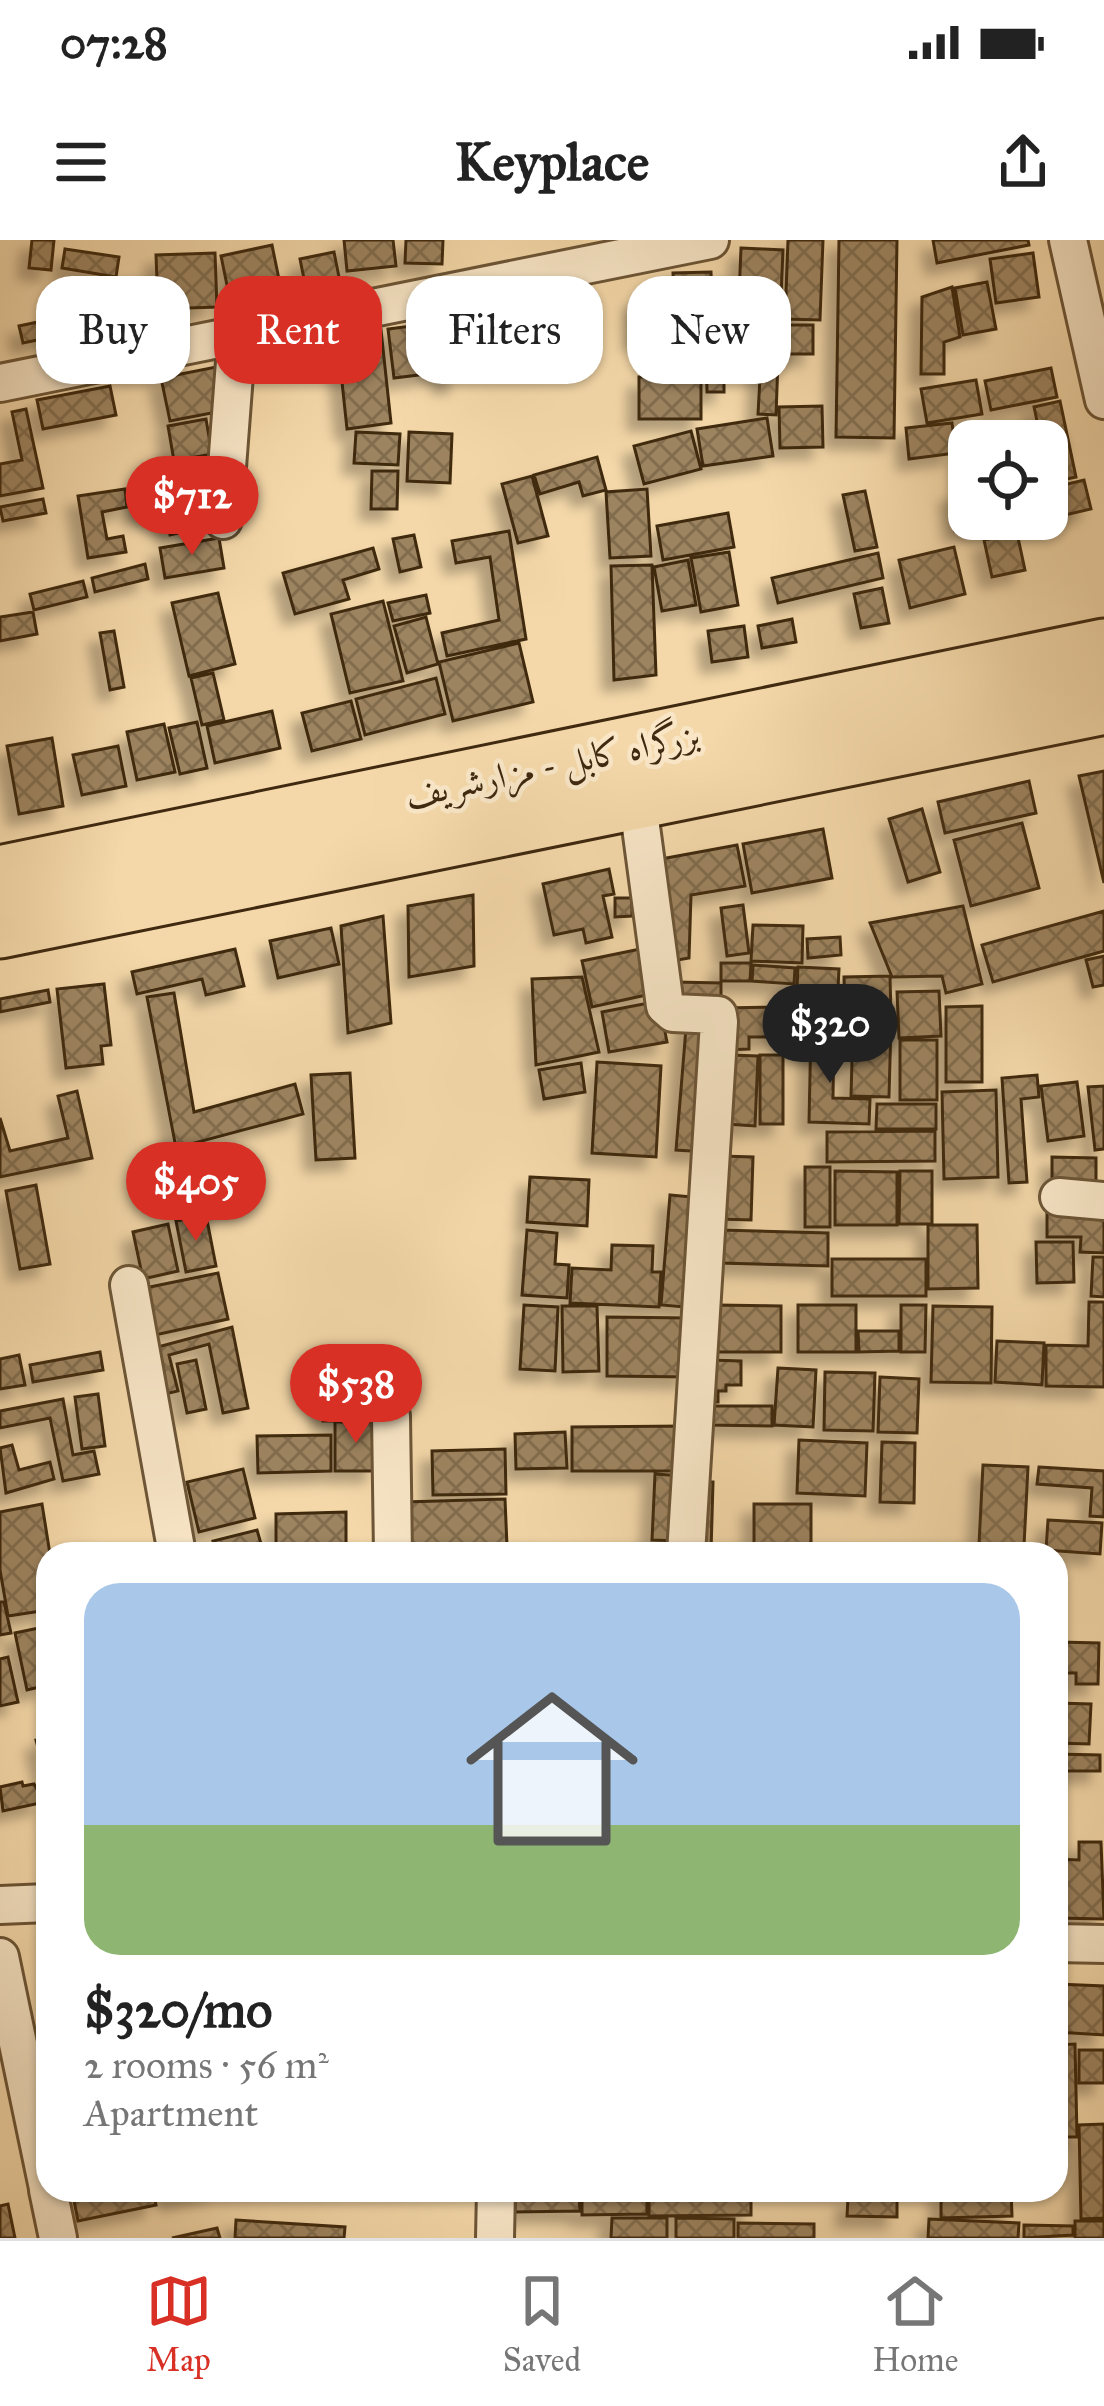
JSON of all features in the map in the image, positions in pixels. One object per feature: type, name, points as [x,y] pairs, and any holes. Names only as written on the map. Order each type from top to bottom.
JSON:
[{"type":"highway","name":"بزرگراه کابل - مزارشریف","points":[[0,878],[1104,651]]},
{"type":"highway","name":"بزرگراه کابل - مزارشریف","points":[[0,926],[1104,702]]},
{"type":"street","points":[[382,306],[710,240]]},
{"type":"street","points":[[1068,240],[1091,287],[1104,400]]},
{"type":"street","points":[[0,383],[214,340]]},
{"type":"street","points":[[223,520],[233,384]]},
{"type":"street","points":[[638,797],[665,1006],[673,1013],[718,1015],[719,1022],[687,1542]]},
{"type":"street","points":[[1059,1197],[1104,1201]]},
{"type":"street","points":[[129,1285],[175,1542]]},
{"type":"street","points":[[391,1416],[393,1542]]},
{"type":"street","points":[[0,1905],[36,1904]]},
{"type":"street","points":[[1068,1943],[1104,1944]]},
{"type":"street","points":[[0,1957],[36,2131]]},
{"type":"street","points":[[51,2202],[58,2238]]},
{"type":"street","points":[[495,2238],[496,2202]]},
{"type":"building","points":[[32,240],[54,240],[51,270],[29,268]]},
{"type":"building","points":[[344,240],[393,240],[396,266],[347,271]]},
{"type":"building","points":[[406,240],[443,240],[442,264],[405,263]]},
{"type":"building","points":[[788,240],[823,240],[820,320],[791,319],[791,276],[787,276]]},
{"type":"building","points":[[839,240],[897,240],[894,438],[836,437]]},
{"type":"building","points":[[933,240],[1028,240],[1029,245],[937,263]]},
{"type":"building","points":[[272,245],[278,276],[225,276],[221,256]]},
{"type":"building","points":[[741,248],[783,250],[782,276],[740,276]]},
{"type":"building","points":[[65,249],[119,257],[116,276],[62,268]]},
{"type":"building","points":[[334,252],[339,276],[303,276],[300,259]]},
{"type":"building","points":[[215,253],[214,307],[190,308],[190,276],[157,276],[156,255]]},
{"type":"building","points":[[1033,253],[1039,297],[996,303],[990,259]]},
{"type":"building","points":[[711,272],[711,276],[673,276]]},
{"type":"building","points":[[987,282],[996,329],[963,335],[955,288]]},
{"type":"building","points":[[952,287],[960,337],[944,342],[944,374],[921,374],[922,297]]},
{"type":"building","points":[[36,322],[36,340],[23,343],[19,326]]},
{"type":"building","points":[[791,325],[813,325],[813,354],[791,354]]},
{"type":"building","points":[[406,327],[406,377],[394,378],[388,329]]},
{"type":"building","points":[[382,339],[391,423],[347,429],[342,384],[382,384]]},
{"type":"building","points":[[214,367],[214,384],[224,384],[222,411],[170,421],[162,384],[190,384],[190,372]]},
{"type":"building","points":[[1051,368],[1057,397],[991,410],[985,381]]},
{"type":"building","points":[[976,380],[982,414],[927,423],[921,389]]},
{"type":"building","points":[[639,384],[701,384],[701,419],[639,419]]},
{"type":"building","points":[[707,384],[724,384],[724,392],[707,392]]},
{"type":"building","points":[[760,384],[777,384],[776,415],[758,414]]},
{"type":"building","points":[[110,386],[116,415],[43,429],[37,400]]},
{"type":"building","points":[[1060,401],[1064,420],[1037,420],[1034,407]]},
{"type":"building","points":[[822,406],[823,447],[780,448],[779,407]]},
{"type":"building","points":[[26,409],[43,488],[0,496],[0,464],[22,460],[12,412]]},
{"type":"building","points":[[767,418],[773,456],[703,466],[697,429]]},
{"type":"building","points":[[206,419],[212,454],[174,461],[168,426]]},
{"type":"building","points":[[948,423],[948,454],[909,459],[906,428]]},
{"type":"building","points":[[691,431],[701,469],[644,484],[634,446]]},
{"type":"building","points":[[356,432],[400,434],[398,465],[354,463]]},
{"type":"building","points":[[409,432],[452,434],[450,483],[407,481]]},
{"type":"building","points":[[1068,439],[1076,477],[1068,479]]},
{"type":"building","points":[[597,457],[606,490],[583,496],[579,482],[540,494],[534,475]]},
{"type":"building","points":[[372,471],[398,471],[397,509],[371,509]]},
{"type":"building","points":[[532,476],[548,536],[518,543],[502,484]]},
{"type":"building","points":[[1084,480],[1091,509],[1068,514],[1068,484]]},
{"type":"building","points":[[171,484],[175,509],[135,515],[131,490]]},
{"type":"building","points":[[125,489],[127,507],[102,512],[107,539],[123,536],[126,552],[88,558],[78,496]]},
{"type":"building","points":[[647,489],[651,556],[610,558],[606,492]]},
{"type":"building","points":[[865,491],[877,547],[855,551],[843,495]]},
{"type":"building","points":[[43,499],[46,513],[3,521],[0,507]]},
{"type":"building","points":[[215,503],[214,525],[170,535],[165,512]]},
{"type":"building","points":[[728,513],[734,547],[663,560],[657,526]]},
{"type":"building","points":[[509,531],[526,639],[447,656],[442,633],[499,620],[490,557],[456,563],[452,541]]},
{"type":"building","points":[[414,535],[421,567],[400,572],[393,539]]},
{"type":"building","points":[[219,538],[224,568],[165,578],[160,548]]},
{"type":"building","points":[[984,540],[1019,540],[1025,570],[992,577]]},
{"type":"building","points":[[954,547],[965,594],[910,608],[899,560]]},
{"type":"building","points":[[373,548],[379,569],[343,580],[349,599],[295,614],[283,573]]},
{"type":"building","points":[[729,552],[738,605],[701,612],[691,558]]},
{"type":"building","points":[[878,553],[883,578],[778,603],[772,578]]},
{"type":"building","points":[[688,560],[696,605],[662,611],[654,567]]},
{"type":"building","points":[[145,564],[148,579],[95,592],[92,578]]},
{"type":"building","points":[[652,565],[656,675],[614,680],[611,566]]},
{"type":"building","points":[[83,581],[87,597],[34,610],[30,594]]},
{"type":"building","points":[[882,588],[889,623],[861,628],[854,594]]},
{"type":"building","points":[[218,593],[235,664],[189,676],[172,603]]},
{"type":"building","points":[[426,595],[430,613],[393,621],[388,603]]},
{"type":"building","points":[[383,601],[403,681],[350,693],[331,614]]},
{"type":"building","points":[[33,612],[37,634],[0,641],[0,617]]},
{"type":"building","points":[[426,617],[438,664],[407,673],[394,626]]},
{"type":"building","points":[[792,619],[796,642],[762,648],[758,626]]},
{"type":"building","points":[[744,626],[748,657],[712,662],[708,631]]},
{"type":"building","points":[[114,631],[124,687],[110,690],[100,633]]},
{"type":"building","points":[[519,643],[533,702],[453,721],[439,662]]},
{"type":"building","points":[[213,673],[224,720],[202,725],[191,678]]},
{"type":"building","points":[[436,678],[445,714],[365,735],[356,699]]},
{"type":"building","points":[[351,701],[361,739],[312,751],[302,713]]},
{"type":"building","points":[[272,711],[280,748],[215,763],[207,726]]},
{"type":"building","points":[[197,722],[207,768],[180,774],[169,728]]},
{"type":"building","points":[[164,724],[175,772],[137,780],[127,732]]},
{"type":"building","points":[[52,738],[63,806],[19,814],[7,746]]},
{"type":"building","points":[[118,746],[126,786],[82,795],[73,755]]},
{"type":"building","points":[[1104,771],[1104,883],[1079,776]]},
{"type":"building","points":[[1029,781],[1036,813],[945,833],[938,802]]},
{"type":"building","points":[[922,809],[940,872],[908,882],[889,819]]},
{"type":"building","points":[[1022,823],[1039,888],[971,906],[954,840]]},
{"type":"building","points":[[823,829],[832,878],[752,893],[743,844]]},
{"type":"building","points":[[737,845],[745,886],[691,895],[689,958],[666,962],[661,859]]},
{"type":"building","points":[[609,869],[614,894],[603,896],[612,937],[586,943],[583,929],[554,935],[543,884]]},
{"type":"building","points":[[473,895],[474,966],[409,977],[408,906]]},
{"type":"building","points":[[615,898],[632,898],[632,916],[615,917]]},
{"type":"building","points":[[743,905],[749,953],[727,956],[721,908]]},
{"type":"building","points":[[963,906],[982,984],[946,993],[942,976],[892,977],[870,923]]},
{"type":"building","points":[[1104,911],[1104,951],[993,982],[982,945]]},
{"type":"building","points":[[383,916],[391,1023],[348,1033],[341,926]]},
{"type":"building","points":[[753,925],[803,926],[802,963],[751,961]]},
{"type":"building","points":[[331,928],[339,964],[278,978],[270,941]]},
{"type":"building","points":[[840,937],[841,955],[808,958],[807,939]]},
{"type":"building","points":[[645,948],[655,993],[592,1007],[582,961]]},
{"type":"building","points":[[235,949],[244,986],[206,995],[202,979],[137,994],[132,972]]},
{"type":"building","points":[[1104,956],[1104,985],[1093,987],[1086,960]]},
{"type":"building","points":[[721,963],[751,963],[750,981],[721,981]]},
{"type":"building","points":[[753,965],[795,968],[794,984],[752,981]]},
{"type":"building","points":[[798,967],[839,969],[838,989],[797,987]]},
{"type":"building","points":[[890,976],[891,1016],[845,1017],[844,977]]},
{"type":"building","points":[[582,977],[599,1052],[536,1065],[532,979]]},
{"type":"building","points":[[675,982],[721,983],[721,1008],[675,1007]]},
{"type":"building","points":[[104,984],[111,1045],[101,1046],[103,1064],[66,1068],[57,989]]},
{"type":"building","points":[[48,990],[50,1002],[0,1012],[0,999]]},
{"type":"building","points":[[939,991],[941,1036],[899,1038],[897,992]]},
{"type":"building","points":[[174,993],[194,1112],[295,1084],[303,1114],[176,1148],[147,997]]},
{"type":"building","points":[[659,1001],[667,1042],[609,1052],[602,1012]]},
{"type":"building","points":[[982,1006],[982,1082],[946,1082],[946,1007]]},
{"type":"building","points":[[776,1007],[777,1037],[749,1037],[749,1049],[724,1050],[723,1008]]},
{"type":"building","points":[[687,1016],[716,1019],[706,1152],[676,1150]]},
{"type":"building","points":[[853,1024],[891,1025],[889,1097],[851,1096]]},
{"type":"building","points":[[811,1027],[834,1028],[833,1098],[870,1099],[869,1124],[809,1122]]},
{"type":"building","points":[[900,1040],[937,1040],[937,1100],[900,1100]]},
{"type":"building","points":[[729,1055],[758,1056],[755,1126],[726,1124]]},
{"type":"building","points":[[760,1055],[783,1055],[783,1124],[760,1124]]},
{"type":"building","points":[[597,1062],[661,1066],[656,1157],[592,1153]]},
{"type":"building","points":[[581,1063],[585,1092],[544,1099],[539,1070]]},
{"type":"building","points":[[350,1073],[355,1158],[316,1160],[311,1075]]},
{"type":"building","points":[[1037,1075],[1039,1097],[1021,1099],[1027,1182],[1009,1183],[1002,1078]]},
{"type":"building","points":[[1077,1082],[1084,1136],[1048,1141],[1041,1086]]},
{"type":"building","points":[[1104,1086],[1104,1149],[1095,1150],[1088,1087]]},
{"type":"building","points":[[996,1090],[998,1177],[944,1179],[942,1092]]},
{"type":"building","points":[[77,1091],[92,1158],[0,1177],[0,1118],[10,1151],[68,1138],[58,1096]]},
{"type":"building","points":[[877,1104],[936,1104],[936,1129],[876,1129]]},
{"type":"building","points":[[935,1131],[935,1161],[827,1162],[827,1132]]},
{"type":"building","points":[[721,1156],[753,1157],[751,1220],[719,1219]]},
{"type":"building","points":[[1052,1157],[1096,1158],[1096,1184],[1052,1184]]},
{"type":"building","points":[[805,1167],[830,1167],[830,1227],[805,1227]]},
{"type":"building","points":[[835,1171],[897,1172],[897,1225],[835,1225]]},
{"type":"building","points":[[900,1171],[932,1171],[932,1224],[899,1224]]},
{"type":"building","points":[[252,1175],[257,1198],[208,1208],[203,1186]]},
{"type":"building","points":[[530,1177],[589,1180],[587,1226],[527,1222]]},
{"type":"building","points":[[36,1185],[50,1264],[20,1269],[6,1191]]},
{"type":"building","points":[[670,1195],[704,1198],[696,1308],[661,1305]]},
{"type":"building","points":[[1047,1206],[1104,1207],[1104,1253],[1080,1252],[1081,1237],[1047,1237]]},
{"type":"building","points":[[206,1215],[216,1266],[186,1272],[176,1221]]},
{"type":"building","points":[[168,1224],[178,1271],[143,1279],[133,1232]]},
{"type":"building","points":[[928,1225],[977,1225],[978,1288],[928,1289]]},
{"type":"building","points":[[527,1230],[557,1233],[555,1264],[569,1265],[567,1298],[522,1295]]},
{"type":"building","points":[[720,1230],[828,1233],[828,1266],[719,1263]]},
{"type":"building","points":[[1036,1242],[1073,1242],[1074,1282],[1037,1283]]},
{"type":"building","points":[[612,1245],[653,1246],[652,1272],[661,1272],[659,1307],[570,1303],[572,1268],[611,1270]]},
{"type":"building","points":[[1093,1257],[1104,1257],[1104,1297],[1091,1296]]},
{"type":"building","points":[[832,1259],[926,1259],[926,1296],[832,1296]]},
{"type":"building","points":[[218,1273],[228,1319],[155,1335],[145,1288]]},
{"type":"building","points":[[1089,1302],[1104,1302],[1104,1387],[1046,1386],[1046,1345],[1088,1346]]},
{"type":"building","points":[[524,1305],[558,1307],[555,1371],[520,1369]]},
{"type":"building","points":[[717,1305],[781,1306],[781,1352],[716,1352]]},
{"type":"building","points":[[798,1305],[856,1305],[856,1352],[798,1352]]},
{"type":"building","points":[[901,1305],[926,1305],[925,1352],[901,1352]]},
{"type":"building","points":[[562,1306],[597,1306],[599,1371],[563,1372]]},
{"type":"building","points":[[933,1306],[992,1307],[991,1383],[931,1382]]},
{"type":"building","points":[[607,1317],[690,1318],[689,1377],[607,1376]]},
{"type":"building","points":[[232,1327],[248,1408],[223,1413],[209,1344],[169,1355],[178,1391],[161,1395],[150,1349]]},
{"type":"building","points":[[858,1331],[899,1331],[899,1351],[859,1352]]},
{"type":"building","points":[[997,1341],[1044,1343],[1042,1385],[995,1382]]},
{"type":"building","points":[[100,1352],[103,1370],[33,1382],[30,1365]]},
{"type":"building","points":[[19,1355],[25,1385],[0,1389],[0,1359]]},
{"type":"building","points":[[196,1360],[206,1409],[187,1413],[177,1364]]},
{"type":"building","points":[[709,1360],[741,1361],[741,1385],[726,1385],[726,1391],[718,1391],[718,1402],[708,1402]]},
{"type":"building","points":[[778,1368],[816,1370],[813,1427],[774,1425]]},
{"type":"building","points":[[825,1372],[875,1373],[873,1431],[824,1430]]},
{"type":"building","points":[[880,1377],[919,1379],[917,1433],[878,1432]]},
{"type":"building","points":[[98,1394],[105,1446],[82,1449],[75,1397]]},
{"type":"building","points":[[323,1394],[373,1394],[373,1420],[323,1421]]},
{"type":"building","points":[[63,1399],[73,1455],[94,1451],[99,1474],[63,1481],[50,1418],[0,1428],[0,1411]]},
{"type":"building","points":[[706,1406],[772,1406],[772,1426],[706,1425]]},
{"type":"building","points":[[335,1422],[377,1422],[376,1471],[335,1471]]},
{"type":"building","points":[[684,1426],[684,1471],[572,1471],[572,1427]]},
{"type":"building","points":[[565,1432],[567,1468],[516,1469],[515,1434]]},
{"type":"building","points":[[331,1435],[331,1471],[258,1473],[257,1436]]},
{"type":"building","points":[[799,1440],[867,1443],[865,1496],[797,1493]]},
{"type":"building","points":[[882,1442],[915,1443],[914,1503],[880,1502]]},
{"type":"building","points":[[12,1445],[19,1470],[50,1462],[54,1479],[6,1493],[0,1448]]},
{"type":"building","points":[[505,1449],[506,1494],[433,1495],[432,1451]]},
{"type":"building","points":[[983,1465],[1028,1467],[1024,1542],[979,1542]]},
{"type":"building","points":[[1039,1467],[1104,1471],[1104,1517],[1090,1516],[1092,1488],[1037,1484]]},
{"type":"building","points":[[243,1469],[255,1518],[199,1532],[187,1482]]},
{"type":"building","points":[[655,1474],[683,1476],[680,1541],[652,1540]]},
{"type":"building","points":[[696,1482],[713,1482],[711,1542],[693,1542]]},
{"type":"building","points":[[505,1499],[507,1542],[405,1542],[404,1502]]},
{"type":"building","points":[[42,1504],[48,1542],[36,1542],[36,1612],[8,1616],[0,1570],[0,1512]]},
{"type":"building","points":[[754,1504],[811,1504],[811,1542],[754,1542]]},
{"type":"building","points":[[346,1512],[346,1542],[276,1542],[276,1514]]},
{"type":"building","points":[[1048,1520],[1102,1523],[1100,1554],[1068,1552],[1068,1542],[1047,1542]]},
{"type":"building","points":[[257,1530],[260,1542],[213,1542]]},
{"type":"building","points":[[0,1602],[4,1602],[11,1633],[0,1635]]},
{"type":"building","points":[[36,1629],[36,1688],[27,1690],[15,1633]]},
{"type":"building","points":[[1068,1642],[1099,1643],[1098,1684],[1076,1684],[1076,1673],[1068,1673]]},
{"type":"building","points":[[8,1657],[18,1702],[0,1706],[0,1659]]},
{"type":"building","points":[[1068,1703],[1091,1704],[1089,1744],[1068,1743]]},
{"type":"building","points":[[1068,1754],[1100,1755],[1100,1771],[1068,1771]]},
{"type":"building","points":[[34,1784],[36,1804],[3,1811],[0,1787]]},
{"type":"building","points":[[1079,1842],[1101,1842],[1104,1919],[1068,1918],[1068,1860],[1079,1860]]},
{"type":"building","points":[[1068,1984],[1104,1986],[1104,2035],[1068,2033]]},
{"type":"building","points":[[1068,2044],[1075,2044],[1077,2137],[1068,2137]]},
{"type":"building","points":[[1079,2050],[1104,2050],[1104,2083],[1079,2083]]},
{"type":"building","points":[[1104,2124],[1104,2218],[1081,2219],[1079,2125]]},
{"type":"building","points":[[74,2202],[155,2202],[156,2205],[78,2221]]},
{"type":"building","points":[[515,2202],[579,2202],[580,2211],[515,2212]]},
{"type":"building","points":[[582,2202],[647,2202],[647,2214],[582,2215]]},
{"type":"building","points":[[649,2202],[751,2202],[751,2215],[649,2216]]},
{"type":"building","points":[[848,2202],[897,2202],[897,2217],[847,2216]]},
{"type":"building","points":[[941,2202],[1011,2202],[1012,2216],[941,2218]]},
{"type":"building","points":[[8,2204],[15,2238],[0,2238],[0,2206]]},
{"type":"building","points":[[612,2218],[667,2218],[667,2238],[611,2238]]},
{"type":"building","points":[[676,2218],[734,2219],[734,2238],[676,2238]]},
{"type":"building","points":[[929,2219],[1019,2223],[1018,2238],[928,2238]]},
{"type":"building","points":[[236,2220],[345,2227],[344,2238],[235,2238]]},
{"type":"building","points":[[1075,2221],[1104,2221],[1104,2238],[1075,2238]]},
{"type":"building","points":[[738,2223],[814,2224],[814,2238],[738,2238]]},
{"type":"building","points":[[1024,2225],[1073,2226],[1073,2235],[1024,2238]]},
{"type":"building","points":[[217,2228],[220,2238],[172,2238]]}]
